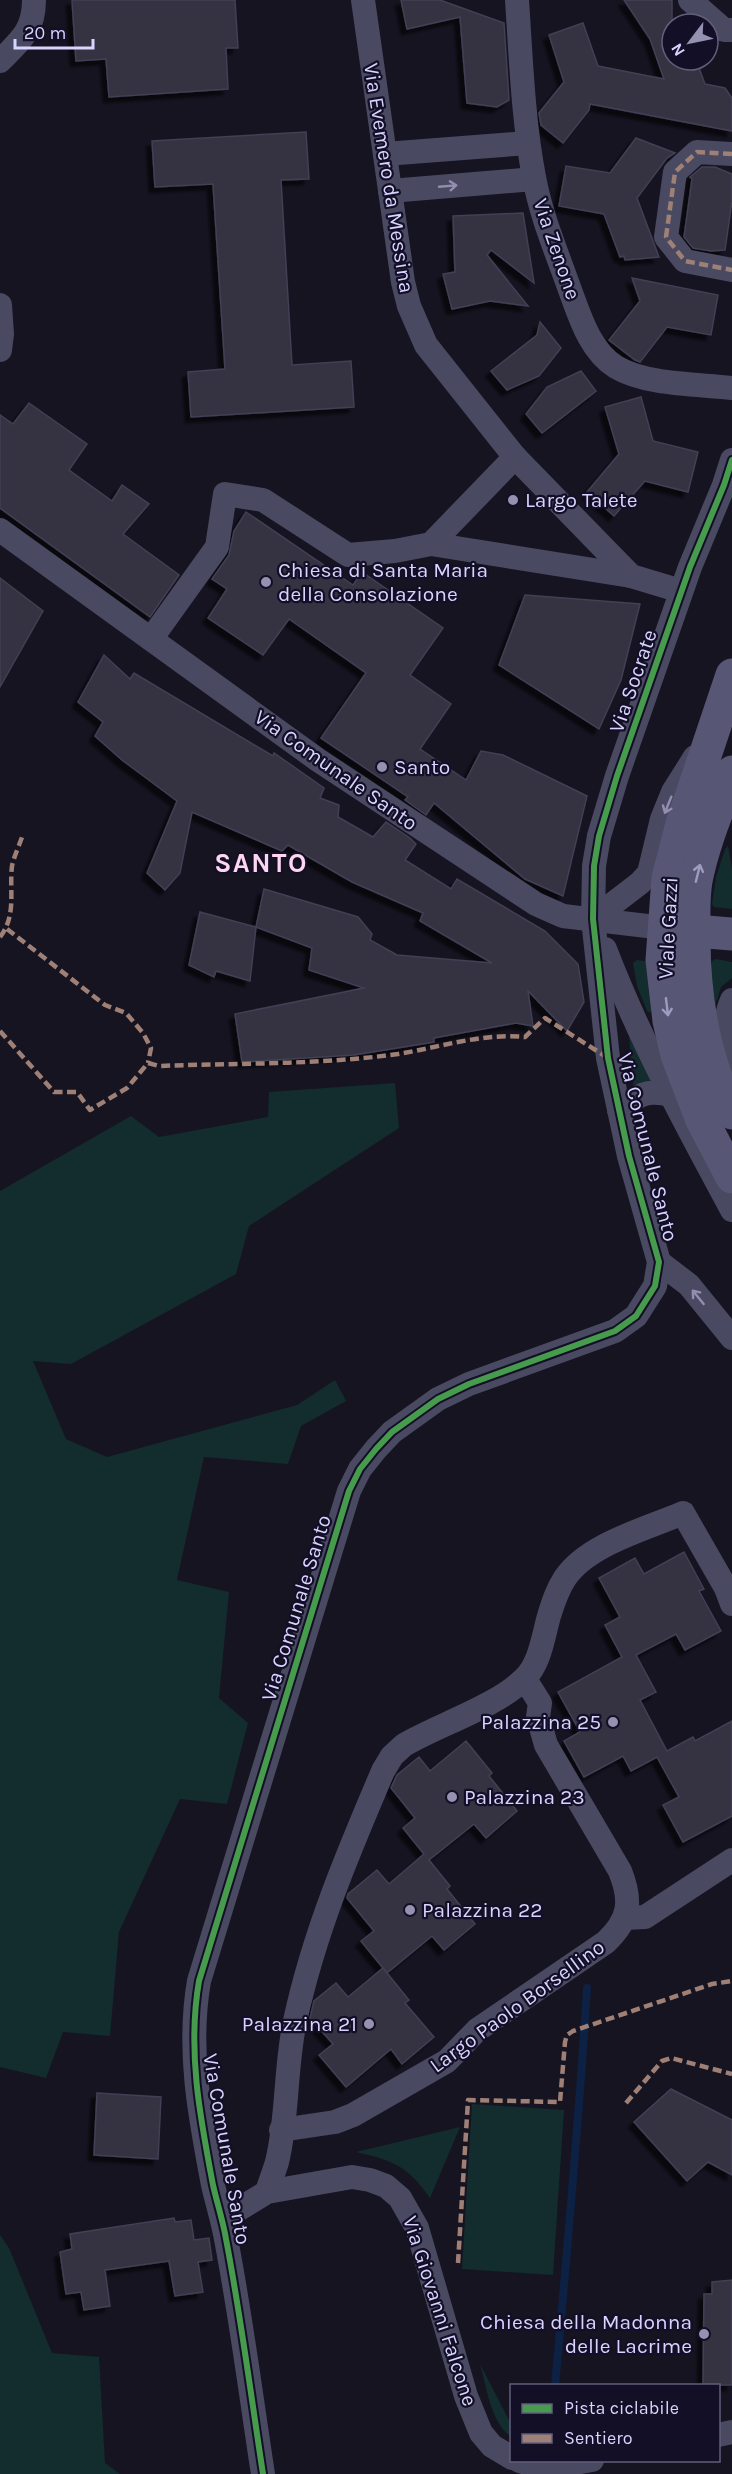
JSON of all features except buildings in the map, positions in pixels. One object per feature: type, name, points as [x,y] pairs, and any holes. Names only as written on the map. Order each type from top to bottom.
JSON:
[{"type":"main road","name":"Viale Gazzi","points":[[732,675],[682,824],[668,878],[700,1016],[718,1082],[732,1113]]},
{"type":"main road","name":"Viale Gazzi","points":[[732,772],[710,831],[679,930],[662,960],[669,1021],[677,1055],[702,1120],[732,1177]]},
{"type":"main road","points":[[679,930],[730,935]]},
{"type":"street","points":[[0,61],[29,30],[33,21],[34,0]]},
{"type":"street","name":"Via Evemero da Messina","points":[[363,0],[403,282],[416,327],[440,365],[515,457],[631,576]]},
{"type":"street","name":"Via Zenone","points":[[517,0],[528,143],[534,179],[542,213],[582,322],[602,355],[614,366],[628,373],[645,378],[732,388]]},
{"type":"street","points":[[690,0],[724,30],[732,30]]},
{"type":"street","points":[[385,154],[528,143]]},
{"type":"street","points":[[732,154],[697,152],[675,172],[666,237],[685,261],[732,270]]},
{"type":"street","points":[[390,191],[534,179]]},
{"type":"street","points":[[0,305],[2,334],[0,350]]},
{"type":"street","points":[[431,544],[515,457]]},
{"type":"street","name":"Via Socrate","points":[[593,919],[594,866],[599,836],[617,776],[647,696],[681,591],[732,460]]},
{"type":"street","points":[[151,639],[217,547],[225,494],[263,500],[348,555],[395,551],[431,544],[631,576],[681,591]]},
{"type":"street","name":"Via Comunale Santo","points":[[0,530],[318,760],[536,904],[563,916],[593,919],[608,1058],[632,1166],[659,1262],[655,1286],[645,1306],[626,1325],[581,1344],[469,1384],[438,1399],[384,1441],[360,1470],[349,1491],[199,1981],[193,2016],[193,2048],[206,2146],[223,2219],[263,2474]]},
{"type":"street","points":[[593,919],[640,883],[649,873],[662,819],[673,792],[718,717]]},
{"type":"street","points":[[593,919],[679,930]]},
{"type":"street","points":[[593,919],[625,1001],[671,1095],[732,1210]]},
{"type":"street","points":[[732,1000],[728,1011],[726,1038],[732,1061]]},
{"type":"street","points":[[619,1110],[638,1095],[657,1092],[671,1095]]},
{"type":"street","points":[[659,1262],[689,1285],[732,1338]]},
{"type":"street","points":[[267,2192],[277,2161],[289,2058],[311,1957],[332,1891],[383,1771],[392,1756],[404,1745],[492,1700],[525,1678],[535,1664],[555,1599],[565,1579],[579,1563],[600,1548],[683,1513],[726,1588],[732,1604]]},
{"type":"street","points":[[525,1678],[540,1702],[538,1717],[546,1746],[626,1885],[628,1902],[625,1918],[645,1917],[732,1860]]},
{"type":"street","name":"Largo Paolo Borsellino","points":[[281,2130],[335,2122],[353,2115],[447,2061],[477,2030],[606,1942],[618,1930],[625,1918]]},
{"type":"street","name":"Via Giovanni Falcone","points":[[223,2219],[267,2192],[352,2177],[387,2186],[400,2198],[417,2228],[473,2415],[481,2433],[492,2446],[510,2457]]},
{"type":"street","points":[[528,2462],[544,2465],[582,2466]]},
{"type":"green space","points":[[728,846],[732,868],[732,909],[714,907],[712,904],[716,877]]},
{"type":"green space","points":[[716,959],[732,962],[732,978],[721,987],[715,1006],[711,978],[712,961]]},
{"type":"green space","points":[[637,960],[645,961],[648,966],[652,1009],[650,1013],[647,1011],[637,986],[633,963]]},
{"type":"green space","points":[[628,1023],[653,1080],[633,1085]]},
{"type":"green space","points":[[395,1083],[399,1128],[249,1226],[236,1274],[71,1364],[33,1361],[66,1439],[107,1457],[297,1405],[335,1380],[346,1401],[301,1426],[288,1464],[204,1457],[177,1580],[229,1592],[219,1698],[248,1723],[227,1804],[180,1799],[119,1932],[110,2036],[63,2032],[46,2078],[0,2067],[0,1191],[131,1116],[159,1137],[268,1117],[269,1092]]},
{"type":"green space","points":[[472,2104],[564,2110],[553,2275],[462,2269]]},
{"type":"green space","points":[[460,2127],[430,2198],[414,2178],[398,2166],[380,2158],[356,2152]]},
{"type":"green space","points":[[0,2235],[9,2248],[52,2353],[99,2357],[105,2463],[120,2474],[0,2474]]},
{"type":"green space","points":[[480,2364],[510,2420],[510,2436],[498,2422],[487,2393]]},
{"type":"waterway","points":[[555,2384],[577,2137],[587,1988]]},
{"type":"marked path","points":[[732,154],[697,152],[675,172],[666,237],[685,261],[732,270]]},
{"type":"marked path","points":[[0,937],[9,920],[12,866],[23,834]]},
{"type":"marked path","points":[[7,929],[105,1005],[126,1013],[143,1033],[151,1048],[148,1063]]},
{"type":"marked path","points":[[0,1031],[54,1092],[77,1092],[90,1110],[127,1088],[148,1063],[159,1066],[368,1058],[477,1039],[525,1037],[545,1018],[608,1058]]},
{"type":"marked path","points":[[458,2263],[468,2100],[560,2102],[567,2035],[712,1984],[732,1981]]},
{"type":"marked path","points":[[626,2103],[662,2061],[671,2058],[732,2074]]},
{"type":"cycle path","points":[[263,2474],[231,2268],[200,2109],[194,2032],[199,1981],[349,1491],[360,1469],[392,1432],[438,1399],[469,1384],[615,1331],[636,1316],[655,1286],[659,1262],[629,1156],[608,1058],[593,919],[594,866],[599,836],[617,776],[690,567],[732,460]]},
{"type":"place","name":"Largo Talete","points":[[513,500]]},
{"type":"place","name":"Chiesa di Santa Maria della Consolazione","points":[[266,582]]},
{"type":"place","name":"Santo","points":[[382,767]]},
{"type":"place","name":"Palazzina 25","points":[[613,1722]]},
{"type":"place","name":"Palazzina 23","points":[[452,1797]]},
{"type":"place","name":"Palazzina 22","points":[[410,1910]]},
{"type":"place","name":"Palazzina 21","points":[[369,2024]]},
{"type":"place","name":"Chiesa della Madonna delle Lacrime","points":[[704,2334]]},
{"type":"district","name":"SANTO","points":[[261,863]]}]
